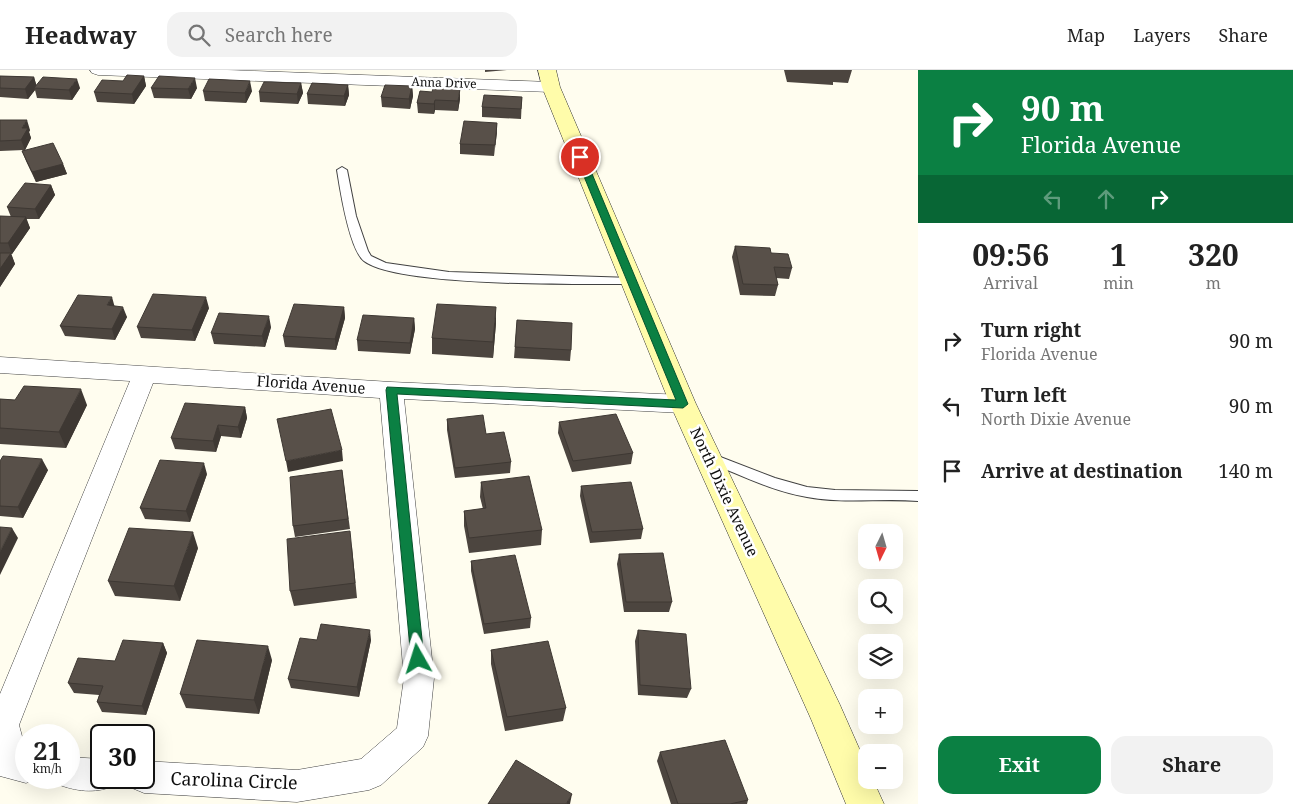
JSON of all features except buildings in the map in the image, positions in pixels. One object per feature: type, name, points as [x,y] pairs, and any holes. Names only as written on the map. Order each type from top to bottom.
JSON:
[{"type":"street","name":"Anna Drive","points":[[98,70],[549,78]]},
{"type":"street","name":"North Dixie Avenue","points":[[549,78],[683,404],[828,717],[865,804]]},
{"type":"street","name":"Florida Avenue","points":[[0,365],[391,390],[683,404]]},
{"type":"street","points":[[15,765],[11,764],[3,725],[145,374]]},
{"type":"street","name":"Carolina Circle","points":[[155,778],[297,786],[369,774],[412,736],[419,678],[391,390]]},
{"type":"lane","points":[[342,170],[347,199],[362,251],[368,260],[381,266],[441,275],[506,279],[632,280]]},
{"type":"lane","points":[[707,458],[807,492],[848,495],[894,493],[918,496]]},
{"type":"route","points":[[418,659],[391,390],[683,404],[580,157]]}]
